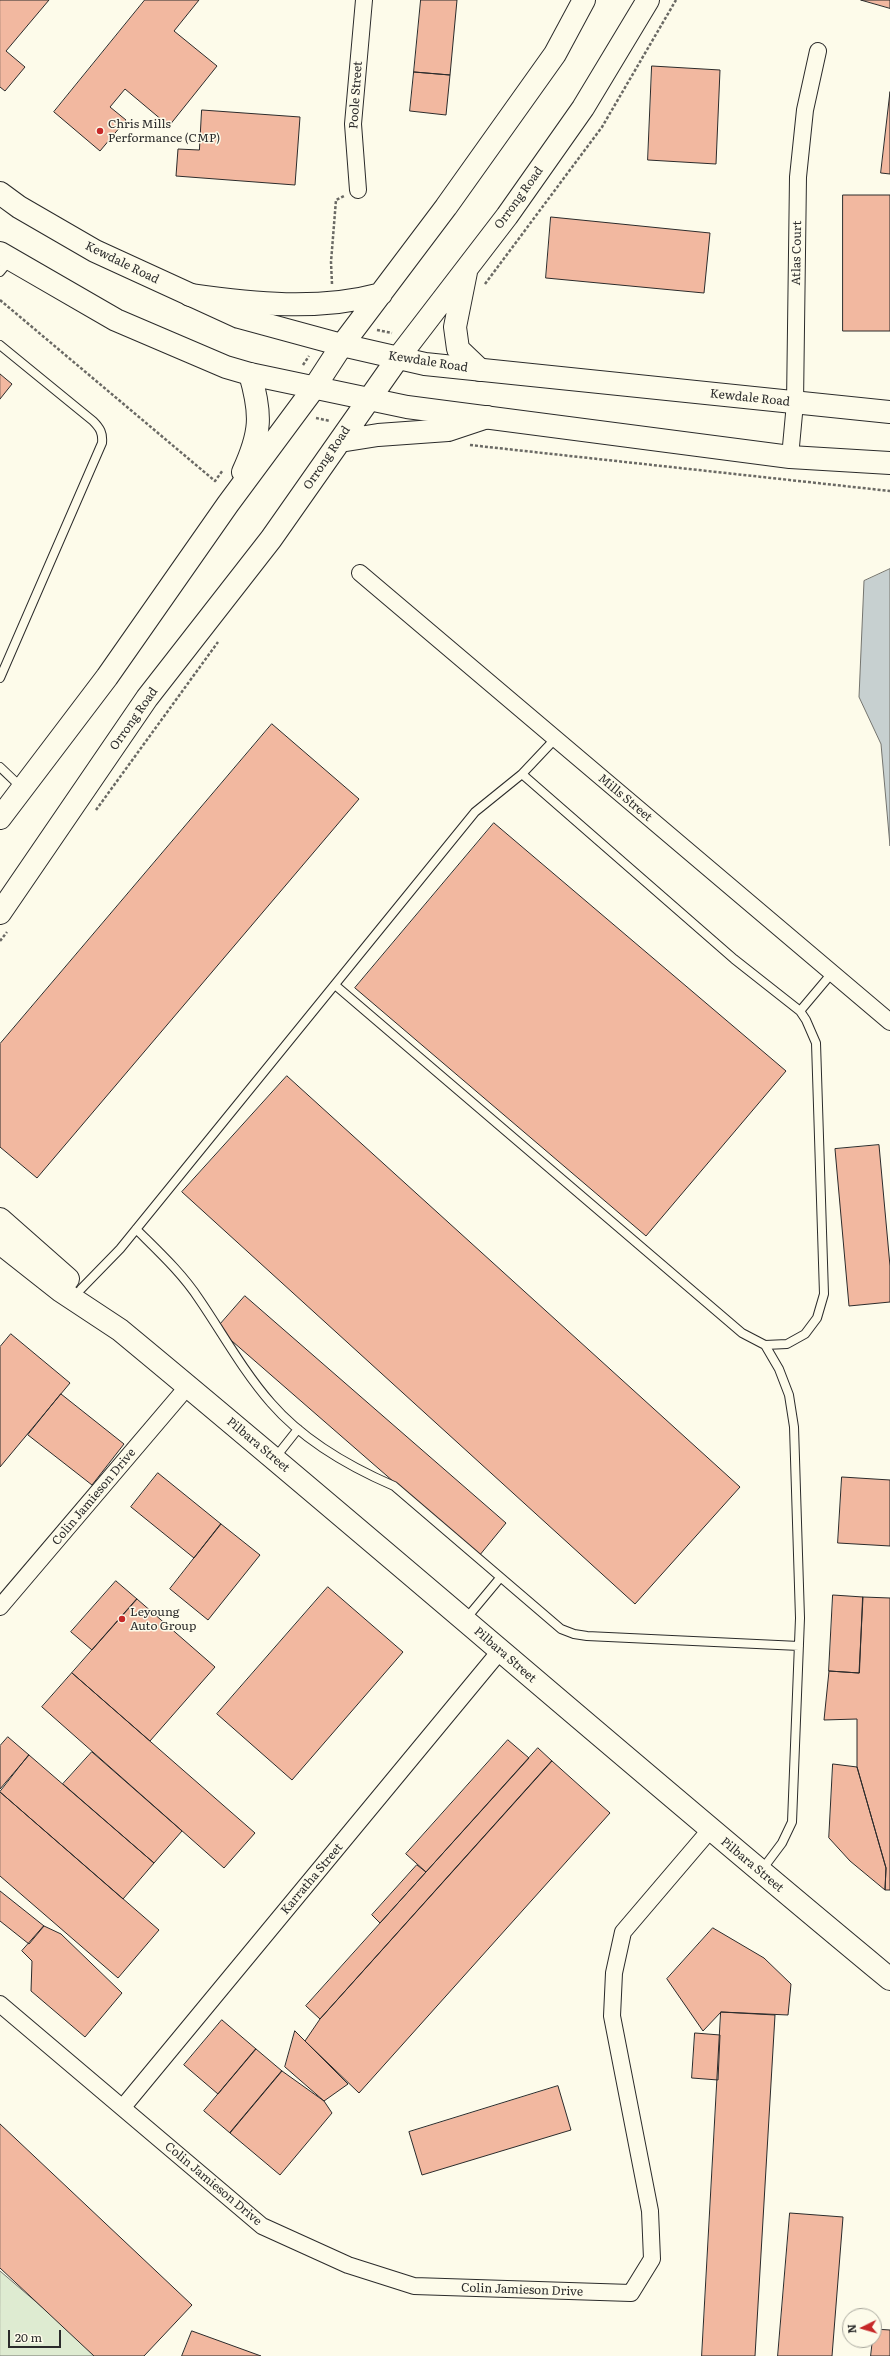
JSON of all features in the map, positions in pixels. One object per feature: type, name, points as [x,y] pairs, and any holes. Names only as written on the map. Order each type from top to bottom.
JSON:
[{"type":"main road","points":[[0,818],[107,677],[228,504],[314,388],[342,345],[446,207],[555,54],[584,0]]},
{"type":"main road","name":"Orrong Road","points":[[5,921],[147,698],[271,539],[398,358],[507,216],[583,108],[648,0]]},
{"type":"main road","name":"Kewdale Road","points":[[0,193],[19,207],[95,251],[239,317],[342,345],[425,364],[890,412]]},
{"type":"main road","points":[[3,262],[116,320],[226,367],[250,374],[368,400],[487,417],[790,457],[890,463]]},
{"type":"main road","points":[[467,267],[455,327],[458,349],[480,370]]},
{"type":"main road","points":[[190,295],[248,303],[333,304],[381,294]]},
{"type":"main road","points":[[228,504],[251,455],[259,426],[258,402],[250,374]]},
{"type":"main road","points":[[340,441],[378,435],[448,430],[487,417]]},
{"type":"main road","name":"Pilbara Street","points":[[0,1219],[81,1289],[120,1330]]},
{"type":"main road","name":"Pilbara Street","points":[[0,1243],[61,1291],[120,1330],[188,1386],[465,1620],[710,1830],[890,1979]]},
{"type":"street","name":"Poole Street","points":[[358,190],[353,124],[364,0]]},
{"type":"street","name":"Atlas Court","points":[[790,457],[795,403],[798,177],[805,110],[818,51]]},
{"type":"street","name":"Mills Street","points":[[360,573],[890,1022]]},
{"type":"street","name":"Colin Jamieson Drive","points":[[0,1607],[188,1386]]},
{"type":"street","name":"Karratha Street","points":[[123,2107],[500,1651]]},
{"type":"street","name":"Colin Jamieson Drive","points":[[0,2004],[262,2226],[348,2265],[414,2286],[631,2294],[652,2259],[650,2211],[612,2016],[614,1973],[623,1932],[710,1830]]},
{"type":"lane","points":[[0,345],[93,421],[101,429],[102,443],[0,678]]},
{"type":"lane","points":[[81,1289],[136,1229],[475,812],[522,774],[555,739]]},
{"type":"lane","points":[[0,767],[22,789]]},
{"type":"lane","points":[[335,986],[742,1333],[765,1345],[787,1344],[805,1334],[817,1318],[824,1294],[816,1043],[806,1020],[800,1011],[734,959],[522,774]]},
{"type":"lane","points":[[800,1011],[832,973]]},
{"type":"lane","points":[[136,1229],[184,1278],[254,1382],[272,1405],[298,1429],[345,1462],[394,1486],[561,1629],[574,1634],[799,1646]]},
{"type":"lane","points":[[760,1872],[782,1843],[792,1822],[800,1618],[794,1427],[789,1395],[779,1369],[765,1345]]},
{"type":"lane","points":[[274,1460],[298,1429]]},
{"type":"lane","points":[[465,1620],[500,1578]]},
{"type":"path","points":[[481,289],[602,127],[676,0]]},
{"type":"path","points":[[333,304],[331,262],[336,200],[358,190]]},
{"type":"path","points":[[0,300],[215,482],[226,466]]},
{"type":"path","points":[[357,326],[413,338]]},
{"type":"path","points":[[292,383],[319,339]]},
{"type":"path","points":[[467,444],[890,491]]},
{"type":"path","points":[[94,813],[219,640]]},
{"type":"path","points":[[0,941],[5,921]]},
{"type":"green space","points":[[0,2271],[99,2356],[0,2356]]},
{"type":"shaded area","points":[[890,569],[890,846],[881,744],[859,697],[864,581]]},
{"type":"building","points":[[0,0],[49,0],[6,51],[25,67],[5,91],[0,87]]},
{"type":"building","points":[[145,0],[199,0],[174,31],[217,66],[169,126],[125,89],[110,107],[126,120],[100,151],[54,112]]},
{"type":"building","points":[[421,0],[457,0],[450,75],[414,72]]},
{"type":"building","points":[[861,0],[890,0],[890,8]]},
{"type":"building","points":[[652,66],[720,70],[716,164],[648,160]]},
{"type":"building","points":[[414,72],[450,75],[446,115],[410,111]]},
{"type":"building","points":[[890,92],[890,174],[881,173]]},
{"type":"building","points":[[202,110],[300,117],[295,185],[176,176],[178,149],[199,150]]},
{"type":"building","points":[[843,195],[890,195],[890,331],[843,331]]},
{"type":"building","points":[[551,217],[710,233],[704,293],[546,278]]},
{"type":"building","points":[[0,374],[12,384],[0,399]]},
{"type":"building","points":[[272,724],[359,799],[37,1178],[0,1147],[0,1044]]},
{"type":"building","points":[[494,823],[786,1071],[646,1236],[355,988]]},
{"type":"building","points":[[287,1076],[740,1487],[635,1604],[182,1192]]},
{"type":"building","points":[[879,1145],[890,1266],[890,1302],[849,1306],[835,1149]]},
{"type":"building","points":[[245,1296],[506,1523],[479,1556],[217,1328]]},
{"type":"building","points":[[11,1334],[70,1383],[0,1467],[0,1347]]},
{"type":"building","points":[[61,1394],[124,1444],[92,1485],[28,1435]]},
{"type":"building","points":[[158,1473],[221,1524],[194,1558],[131,1507]]},
{"type":"building","points":[[842,1477],[890,1480],[890,1546],[838,1543]]},
{"type":"building","points":[[221,1524],[260,1555],[208,1620],[170,1589]]},
{"type":"building","points":[[116,1581],[137,1599],[92,1650],[71,1632]]},
{"type":"building","points":[[328,1587],[403,1652],[292,1780],[217,1714]]},
{"type":"building","points":[[833,1595],[863,1597],[859,1673],[829,1671]]},
{"type":"building","points":[[863,1597],[890,1598],[890,1890],[885,1890],[886,1868],[857,1767],[857,1719],[824,1720],[829,1671],[859,1673]]},
{"type":"building","points":[[137,1599],[215,1667],[150,1741],[72,1673]]},
{"type":"building","points":[[72,1673],[255,1833],[224,1868],[42,1707]]},
{"type":"building","points":[[8,1737],[29,1755],[0,1789],[0,1746]]},
{"type":"building","points":[[508,1740],[529,1758],[426,1872],[406,1854]]},
{"type":"building","points":[[538,1748],[552,1761],[320,2019],[306,2006]]},
{"type":"building","points":[[92,1752],[182,1831],[154,1863],[63,1784]]},
{"type":"building","points":[[29,1755],[154,1863],[123,1899],[0,1792]]},
{"type":"building","points":[[552,1761],[610,1813],[359,2093],[305,2041],[320,2019]]},
{"type":"building","points":[[833,1764],[857,1767],[886,1868],[885,1890],[850,1861],[829,1838]]},
{"type":"building","points":[[0,1792],[159,1930],[118,1978],[0,1876]]},
{"type":"building","points":[[417,1865],[426,1872],[380,1923],[372,1915]]},
{"type":"building","points":[[0,1891],[44,1926],[29,1944],[0,1921]]},
{"type":"building","points":[[44,1926],[61,1934],[122,1993],[85,2037],[31,1991],[32,1961],[22,1951]]},
{"type":"building","points":[[713,1928],[764,1958],[791,1984],[788,2015],[721,2012],[703,2031],[667,1979]]},
{"type":"building","points":[[721,2012],[775,2015],[755,2356],[702,2356]]},
{"type":"building","points":[[222,2020],[256,2049],[218,2094],[184,2065]]},
{"type":"building","points":[[295,2031],[348,2084],[324,2101],[285,2067]]},
{"type":"building","points":[[695,2033],[720,2035],[718,2080],[692,2078]]},
{"type":"building","points":[[256,2049],[282,2071],[230,2133],[204,2111]]},
{"type":"building","points":[[282,2071],[324,2101],[332,2113],[280,2175],[230,2133]]},
{"type":"building","points":[[558,2086],[571,2130],[422,2175],[409,2132]]},
{"type":"building","points":[[0,2124],[192,2305],[144,2356],[94,2356],[0,2268]]},
{"type":"building","points":[[790,2213],[843,2217],[832,2356],[778,2356]]},
{"type":"building","points":[[882,2330],[890,2330],[890,2356],[871,2356],[872,2348],[882,2348]]},
{"type":"building","points":[[192,2331],[261,2356],[182,2356]]},
{"type":"place","name":"Chris Mills Performance (CMP)","points":[[100,131]]},
{"type":"place","name":"Leyoung Auto Group","points":[[122,1619]]}]
